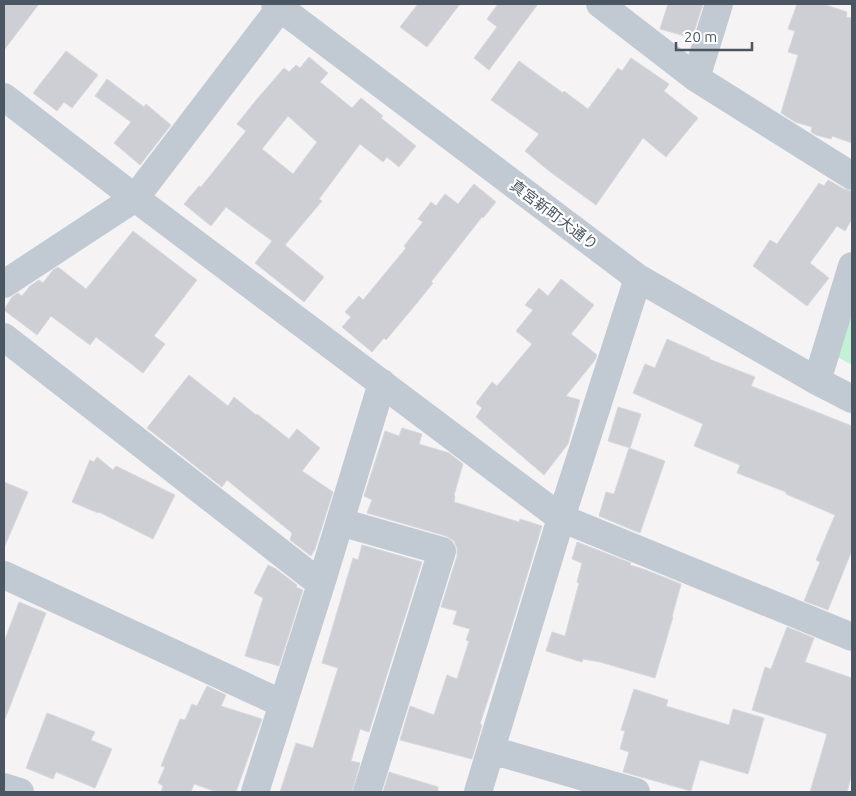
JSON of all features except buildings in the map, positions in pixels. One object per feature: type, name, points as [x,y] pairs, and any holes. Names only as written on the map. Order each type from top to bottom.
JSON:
[{"type":"street","points":[[600,4],[696,78],[852,176]]},
{"type":"street","points":[[696,78],[719,4]]},
{"type":"street","points":[[4,284],[134,198],[277,6]]},
{"type":"street","name":"真宮新町大通り","points":[[277,6],[638,278],[817,381],[852,399]]},
{"type":"street","points":[[4,97],[134,198],[561,518],[852,637]]},
{"type":"street","points":[[817,381],[852,266]]},
{"type":"street","points":[[478,792],[561,518],[638,278]]},
{"type":"street","points":[[4,337],[321,584]]},
{"type":"street","points":[[256,792],[382,382]]},
{"type":"street","points":[[340,522],[442,551],[367,792]]},
{"type":"street","points":[[4,575],[283,704]]},
{"type":"street","points":[[491,750],[636,792]]},
{"type":"street","points":[[4,787],[20,792]]},
{"type":"green space","points":[[852,289],[852,365],[832,354]]}]
